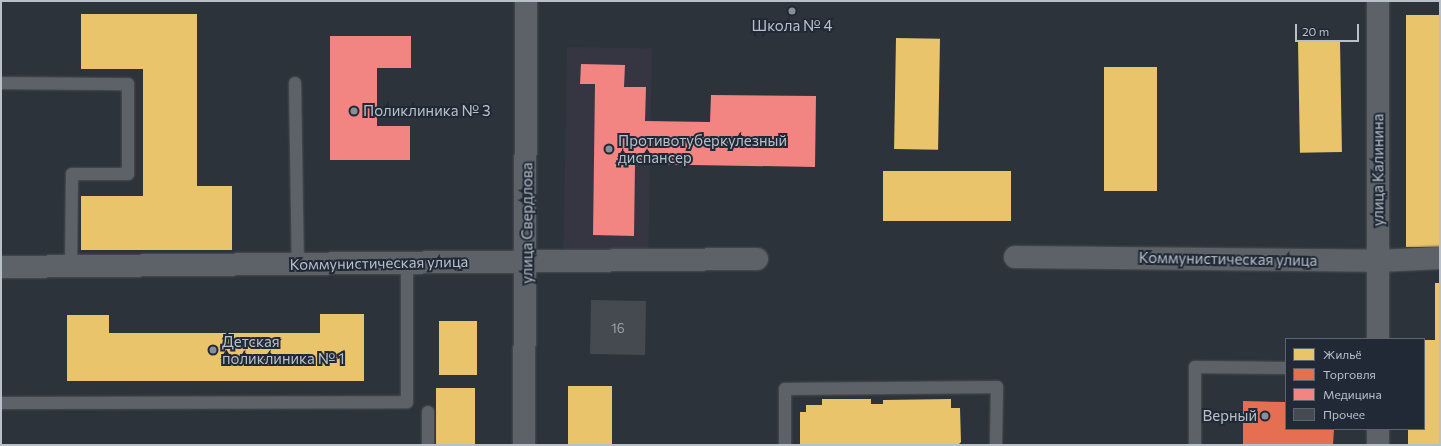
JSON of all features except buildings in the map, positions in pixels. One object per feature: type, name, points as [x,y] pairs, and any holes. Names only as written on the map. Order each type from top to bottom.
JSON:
[{"type":"street","name":"улица Свердлова","points":[[524,445],[528,261],[526,1]]},
{"type":"street","name":"улица Калинина","points":[[1378,1],[1378,338]]},
{"type":"street","name":"Коммунистическая улица","points":[[1015,257],[1378,261],[1440,258]]},
{"type":"street","name":"Коммунистическая улица","points":[[1,267],[757,259]]},
{"type":"street","points":[[1378,430],[1378,445]]},
{"type":"lane","points":[[1,83],[128,84],[128,174],[72,174],[71,266]]},
{"type":"lane","points":[[295,83],[298,264]]},
{"type":"lane","points":[[1,403],[406,402],[406,262]]},
{"type":"lane","points":[[1195,445],[1195,368],[1285,368]]},
{"type":"lane","points":[[785,445],[785,389],[997,387],[996,445]]},
{"type":"lane","points":[[428,412],[428,445]]},
{"type":"shaded area","name":"Противотуберкулезный диспансер","points":[[567,47],[652,48],[648,251],[563,250]]},
{"type":"place","name":"Школа № 4","points":[[792,11]]},
{"type":"place","name":"Поликлиника № 3","points":[[354,111]]},
{"type":"place","name":"Противотуберкулезный диспансер","points":[[609,149]]},
{"type":"place","name":"Детская поликлиника № 1","points":[[213,350]]},
{"type":"place","name":"Верный","points":[[1265,416]]}]
